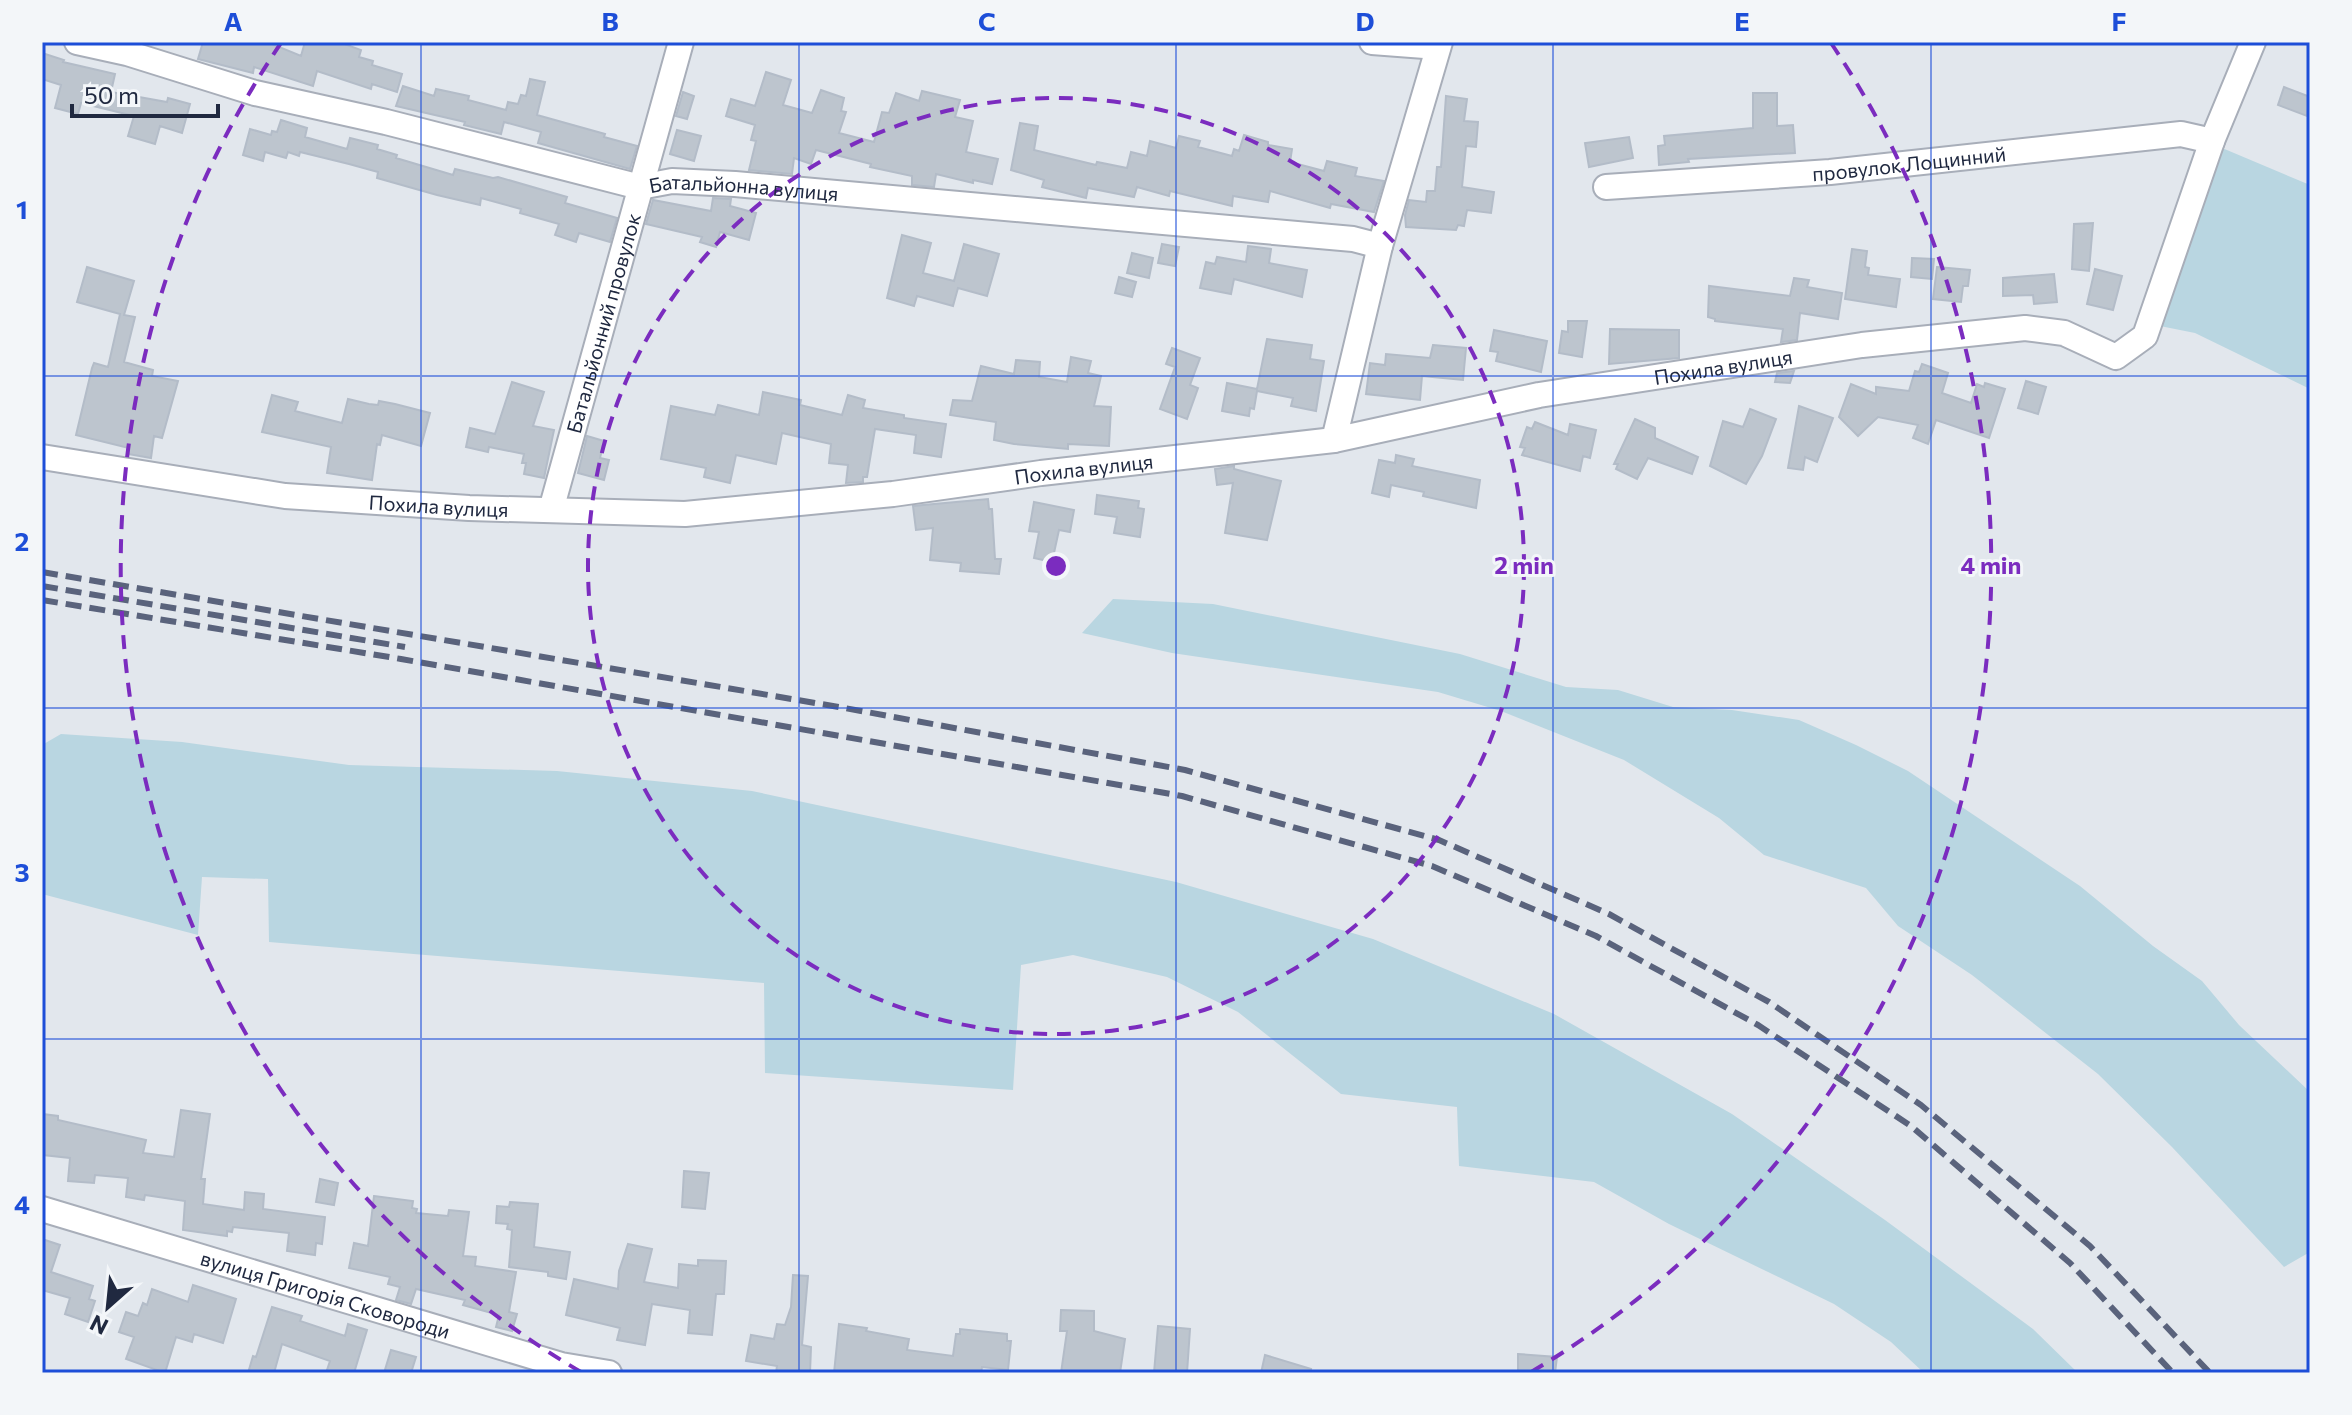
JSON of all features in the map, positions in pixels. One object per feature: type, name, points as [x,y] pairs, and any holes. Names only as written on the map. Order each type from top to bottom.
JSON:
[{"type":"street","name":"Батальйонна вулиця","points":[[77,42],[127,53],[255,93],[386,122],[640,187],[672,181],[735,184],[1353,239],[1380,246]]},
{"type":"street","name":"Батальйонний провулок","points":[[551,510],[681,42]]},
{"type":"street","points":[[1334,440],[1380,246],[1439,45],[1372,42]]},
{"type":"street","points":[[2212,141],[2253,42]]},
{"type":"street","name":"провулок Лощинний","points":[[1606,187],[1830,172],[2181,134],[2212,141]]},
{"type":"street","name":"Похила вулиця","points":[[42,457],[285,496],[469,508],[685,514],[893,494],[1041,473],[1334,440],[1539,395],[1877,343],[2025,328],[2064,333],[2116,357],[2145,336],[2212,141]]},
{"type":"street","name":"вулиця Григорія Сковороди","points":[[42,1209],[560,1369],[609,1373]]},
{"type":"shaded area","points":[[2215,145],[2310,185],[2310,389],[2195,333],[2155,325]]},
{"type":"shaded area","points":[[1113,599],[1213,604],[1460,654],[1566,687],[1618,690],[1673,707],[1732,710],[1799,720],[1908,771],[2080,886],[2153,946],[2202,981],[2239,1025],[2310,1092],[2310,1252],[2284,1267],[2172,1147],[2098,1074],[1972,975],[1898,926],[1866,888],[1764,855],[1719,818],[1624,760],[1501,711],[1438,692],[1172,653],[1082,633]]},
{"type":"shaded area","points":[[61,734],[182,742],[349,765],[557,771],[752,791],[1176,882],[1373,939],[1554,1014],[1732,1114],[1885,1220],[2033,1329],[2078,1373],[1924,1373],[1891,1342],[1834,1304],[1669,1224],[1594,1182],[1459,1166],[1457,1107],[1341,1094],[1238,1012],[1167,977],[1073,955],[1021,965],[1013,1090],[765,1073],[764,983],[269,942],[268,879],[202,877],[198,935],[42,894],[42,745]]},
{"type":"building","points":[[203,42],[267,42],[301,56],[305,42],[339,42],[361,50],[359,57],[373,61],[372,65],[402,74],[397,92],[372,84],[371,89],[317,71],[313,86],[254,67],[253,73],[198,59]]},
{"type":"building","points":[[42,53],[63,62],[115,74],[111,92],[167,102],[168,98],[190,104],[182,133],[160,126],[155,144],[128,136],[134,116],[81,103],[78,114],[55,108],[61,85],[42,79]]},
{"type":"building","points":[[766,72],[791,80],[783,105],[812,113],[821,90],[844,98],[841,111],[846,112],[839,133],[874,142],[882,112],[889,113],[896,93],[919,101],[922,91],[960,100],[955,117],[973,121],[966,152],[998,159],[992,184],[936,174],[934,187],[912,185],[912,176],[816,150],[811,164],[794,158],[792,174],[749,170],[756,141],[751,140],[755,125],[726,116],[731,99],[755,106]]},
{"type":"building","points":[[530,79],[545,82],[537,115],[637,146],[630,169],[538,143],[541,132],[504,122],[501,134],[396,106],[403,86],[434,96],[436,89],[469,96],[468,100],[506,110],[508,102],[518,104],[521,95],[526,96]]},
{"type":"building","points":[[2284,87],[2310,97],[2307,116],[2278,105]]},
{"type":"building","points":[[683,92],[694,96],[687,119],[676,116]]},
{"type":"building","points":[[1753,93],[1777,93],[1777,126],[1793,125],[1795,153],[1688,159],[1689,162],[1659,165],[1658,146],[1665,145],[1664,136],[1753,128]]},
{"type":"building","points":[[1446,96],[1467,99],[1464,121],[1478,122],[1476,147],[1466,146],[1462,187],[1494,192],[1491,213],[1467,210],[1464,226],[1458,225],[1456,230],[1406,227],[1409,200],[1426,202],[1427,191],[1435,191],[1437,167],[1441,167]]},
{"type":"building","points":[[281,120],[307,128],[305,137],[347,149],[350,138],[378,145],[377,149],[397,155],[396,158],[453,175],[455,169],[498,177],[567,197],[565,203],[617,218],[610,242],[579,233],[576,242],[555,235],[559,224],[520,213],[521,209],[481,198],[480,205],[437,195],[377,178],[378,172],[300,152],[299,156],[288,152],[286,158],[265,152],[263,161],[243,155],[250,129],[271,135],[272,131],[277,132]]},
{"type":"building","points":[[1020,123],[1038,126],[1034,150],[1096,165],[1097,162],[1127,168],[1131,152],[1147,156],[1150,141],[1176,148],[1179,136],[1200,141],[1198,147],[1232,156],[1234,149],[1239,151],[1244,135],[1268,142],[1268,145],[1292,149],[1290,162],[1324,171],[1327,161],[1357,168],[1355,176],[1384,181],[1374,212],[1331,204],[1330,208],[1270,191],[1268,202],[1233,196],[1232,206],[1170,191],[1169,196],[1137,187],[1134,197],[1088,188],[1086,198],[1042,187],[1044,180],[1011,170]]},
{"type":"building","points":[[677,130],[701,136],[694,161],[670,154]]},
{"type":"building","points":[[1629,137],[1633,158],[1589,167],[1585,143]]},
{"type":"building","points":[[713,198],[731,199],[730,206],[756,213],[749,240],[720,232],[716,247],[700,242],[702,237],[646,224],[653,200],[711,211]]},
{"type":"building","points":[[2093,223],[2089,271],[2072,269],[2074,224]]},
{"type":"building","points":[[902,235],[931,243],[923,273],[954,281],[964,244],[999,254],[987,296],[958,288],[953,306],[917,296],[914,306],[887,298]]},
{"type":"building","points":[[1162,244],[1179,247],[1175,266],[1158,263]]},
{"type":"building","points":[[1248,246],[1271,249],[1269,263],[1307,270],[1302,297],[1234,279],[1231,294],[1200,288],[1206,262],[1215,264],[1217,257],[1246,262]]},
{"type":"building","points":[[1852,249],[1867,251],[1865,267],[1869,268],[1868,275],[1900,279],[1896,307],[1845,299]]},
{"type":"building","points":[[1132,253],[1153,258],[1149,278],[1127,273]]},
{"type":"building","points":[[1912,258],[1934,259],[1932,279],[1911,277]]},
{"type":"building","points":[[87,267],[134,281],[124,315],[135,317],[124,362],[153,370],[152,376],[178,381],[162,438],[154,436],[151,458],[128,454],[129,448],[76,435],[92,368],[94,363],[108,367],[120,314],[77,302]]},
{"type":"building","points":[[1937,267],[1970,270],[1968,286],[1963,286],[1961,302],[1933,299]]},
{"type":"building","points":[[2095,269],[2122,276],[2113,310],[2087,304]]},
{"type":"building","points":[[2054,274],[2057,302],[2034,304],[2033,295],[2003,296],[2003,278]]},
{"type":"building","points":[[1119,277],[1136,282],[1132,297],[1115,293]]},
{"type":"building","points":[[1794,278],[1809,280],[1807,287],[1842,293],[1838,319],[1800,313],[1797,340],[1781,342],[1783,329],[1715,321],[1708,317],[1709,286],[1790,296]]},
{"type":"building","points":[[1568,321],[1587,321],[1582,357],[1559,353],[1562,331],[1568,332]]},
{"type":"building","points":[[1610,329],[1679,330],[1679,358],[1609,364]]},
{"type":"building","points":[[1494,330],[1547,341],[1541,372],[1496,361],[1498,352],[1490,351]]},
{"type":"building","points":[[1267,339],[1312,345],[1310,359],[1324,361],[1316,411],[1291,406],[1293,398],[1257,391],[1254,409],[1250,408],[1249,416],[1222,411],[1227,383],[1257,389]]},
{"type":"building","points":[[1433,345],[1466,348],[1463,380],[1422,376],[1420,400],[1366,394],[1370,363],[1385,365],[1386,354],[1430,358]]},
{"type":"building","points":[[1172,348],[1200,358],[1190,385],[1198,388],[1187,419],[1160,409],[1175,367],[1166,364]]},
{"type":"building","points":[[1071,357],[1091,361],[1088,373],[1101,376],[1094,406],[1111,407],[1109,446],[1068,444],[1068,449],[1014,444],[994,440],[996,422],[950,415],[953,400],[972,401],[981,366],[1014,374],[1016,360],[1040,362],[1039,377],[1067,382]]},
{"type":"building","points":[[1922,364],[1948,373],[1942,393],[1971,403],[1977,384],[2005,389],[1989,438],[1936,420],[1928,444],[1913,438],[1918,425],[1878,417],[1858,436],[1839,417],[1851,384],[1876,394],[1876,387],[1909,391],[1915,371],[1919,372]]},
{"type":"building","points":[[1794,371],[1790,383],[1775,382],[1777,373]]},
{"type":"building","points":[[2026,381],[2046,387],[2038,414],[2018,408]]},
{"type":"building","points":[[512,382],[544,392],[533,426],[554,430],[544,478],[524,474],[524,454],[489,447],[488,452],[466,447],[470,428],[495,434]]},
{"type":"building","points":[[763,392],[801,400],[800,405],[842,415],[848,395],[865,400],[863,408],[946,424],[941,457],[914,453],[916,435],[875,429],[867,477],[863,477],[863,482],[846,483],[848,465],[829,463],[831,444],[782,433],[776,464],[736,455],[730,483],[704,477],[706,468],[661,459],[671,406],[715,415],[718,405],[759,415]]},
{"type":"building","points":[[272,395],[298,402],[295,411],[342,423],[348,399],[378,405],[379,401],[430,413],[421,446],[382,435],[380,445],[377,444],[372,480],[327,473],[331,447],[262,432]]},
{"type":"building","points":[[1799,406],[1833,418],[1817,462],[1805,457],[1803,470],[1788,468]]},
{"type":"building","points":[[1750,409],[1776,419],[1762,456],[1746,484],[1710,466],[1723,421],[1743,427]]},
{"type":"building","points":[[1635,419],[1655,428],[1655,438],[1698,457],[1692,474],[1648,458],[1637,479],[1616,469],[1618,464],[1614,464]]},
{"type":"building","points":[[1535,422],[1568,435],[1570,424],[1596,430],[1590,458],[1583,456],[1580,471],[1522,455],[1525,448],[1520,447],[1527,427],[1532,429]]},
{"type":"building","points":[[587,436],[604,441],[600,458],[609,460],[604,480],[578,473]]},
{"type":"building","points":[[1396,455],[1414,459],[1412,466],[1480,480],[1476,508],[1391,485],[1389,497],[1372,493],[1379,460],[1395,463]]},
{"type":"building","points":[[1234,466],[1234,469],[1281,481],[1267,540],[1225,533],[1233,483],[1217,485],[1215,469]]},
{"type":"building","points":[[1097,495],[1139,501],[1138,508],[1144,509],[1140,537],[1114,533],[1117,517],[1095,514]]},
{"type":"building","points":[[988,499],[989,509],[992,509],[995,559],[1001,559],[999,574],[960,571],[961,563],[930,560],[933,528],[916,530],[913,506]]},
{"type":"building","points":[[1034,502],[1074,510],[1070,532],[1059,530],[1052,562],[1034,558],[1039,532],[1029,531]]},
{"type":"building","points":[[181,1110],[210,1114],[201,1179],[205,1179],[203,1204],[244,1210],[245,1192],[264,1194],[263,1209],[325,1217],[322,1244],[316,1243],[315,1255],[287,1251],[289,1233],[233,1227],[232,1232],[227,1231],[227,1236],[183,1230],[185,1201],[145,1195],[144,1200],[126,1197],[128,1178],[95,1175],[94,1183],[68,1181],[70,1158],[43,1155],[42,1114],[146,1140],[143,1153],[174,1157]]},
{"type":"building","points":[[684,1171],[709,1173],[705,1209],[682,1207]]},
{"type":"building","points":[[320,1179],[338,1183],[334,1205],[316,1202]]},
{"type":"building","points":[[374,1196],[413,1201],[412,1208],[417,1209],[416,1213],[448,1216],[449,1210],[469,1212],[463,1256],[476,1257],[475,1266],[516,1272],[509,1312],[517,1314],[512,1331],[496,1327],[499,1315],[463,1305],[465,1300],[416,1289],[411,1304],[396,1300],[400,1287],[388,1284],[390,1277],[349,1268],[354,1243],[368,1246]]},
{"type":"building","points":[[510,1202],[538,1204],[534,1247],[570,1252],[566,1279],[548,1276],[548,1272],[509,1267],[512,1230],[507,1229],[508,1224],[496,1223],[497,1206],[509,1207]]},
{"type":"building","points":[[42,1239],[60,1245],[51,1272],[93,1286],[89,1299],[95,1301],[88,1322],[65,1314],[70,1298],[42,1290]]},
{"type":"building","points":[[628,1244],[652,1249],[644,1282],[678,1288],[679,1264],[698,1266],[698,1260],[726,1261],[724,1294],[716,1294],[712,1335],[688,1333],[690,1310],[652,1304],[645,1345],[617,1340],[620,1328],[566,1315],[574,1279],[618,1289],[619,1271]]},
{"type":"building","points":[[793,1275],[808,1276],[802,1345],[811,1347],[810,1373],[776,1373],[777,1366],[746,1361],[751,1335],[774,1339],[777,1324],[785,1325],[791,1307]]},
{"type":"building","points":[[193,1285],[236,1299],[223,1343],[194,1334],[192,1342],[176,1337],[165,1373],[126,1359],[134,1337],[119,1332],[126,1312],[138,1316],[143,1303],[147,1305],[152,1289],[188,1302]]},
{"type":"building","points":[[272,1307],[302,1316],[300,1321],[345,1336],[348,1324],[367,1330],[354,1373],[326,1373],[330,1361],[282,1344],[274,1373],[248,1373]]},
{"type":"building","points":[[1061,1310],[1094,1311],[1094,1331],[1125,1339],[1120,1373],[1061,1373],[1067,1331],[1060,1331]]},
{"type":"building","points":[[839,1324],[909,1339],[907,1350],[953,1356],[956,1334],[960,1334],[960,1329],[1007,1334],[1007,1341],[1011,1341],[1008,1370],[982,1367],[981,1373],[834,1373]]},
{"type":"building","points":[[1158,1326],[1190,1329],[1187,1373],[1154,1373]]},
{"type":"building","points":[[391,1350],[416,1357],[411,1373],[384,1373]]},
{"type":"building","points":[[1518,1354],[1557,1357],[1555,1373],[1518,1373]]},
{"type":"building","points":[[1265,1355],[1311,1369],[1310,1373],[1261,1373]]},
{"type":"railway","points":[[42,572],[839,707],[1185,770],[1439,840],[1609,914],[1769,1002],[1921,1105],[2090,1246],[2210,1373]]},
{"type":"railway","points":[[42,586],[405,647]]},
{"type":"railway","points":[[42,600],[401,659],[1182,796],[1432,866],[1596,936],[1758,1025],[1911,1126],[2070,1263],[2173,1373]]}]
